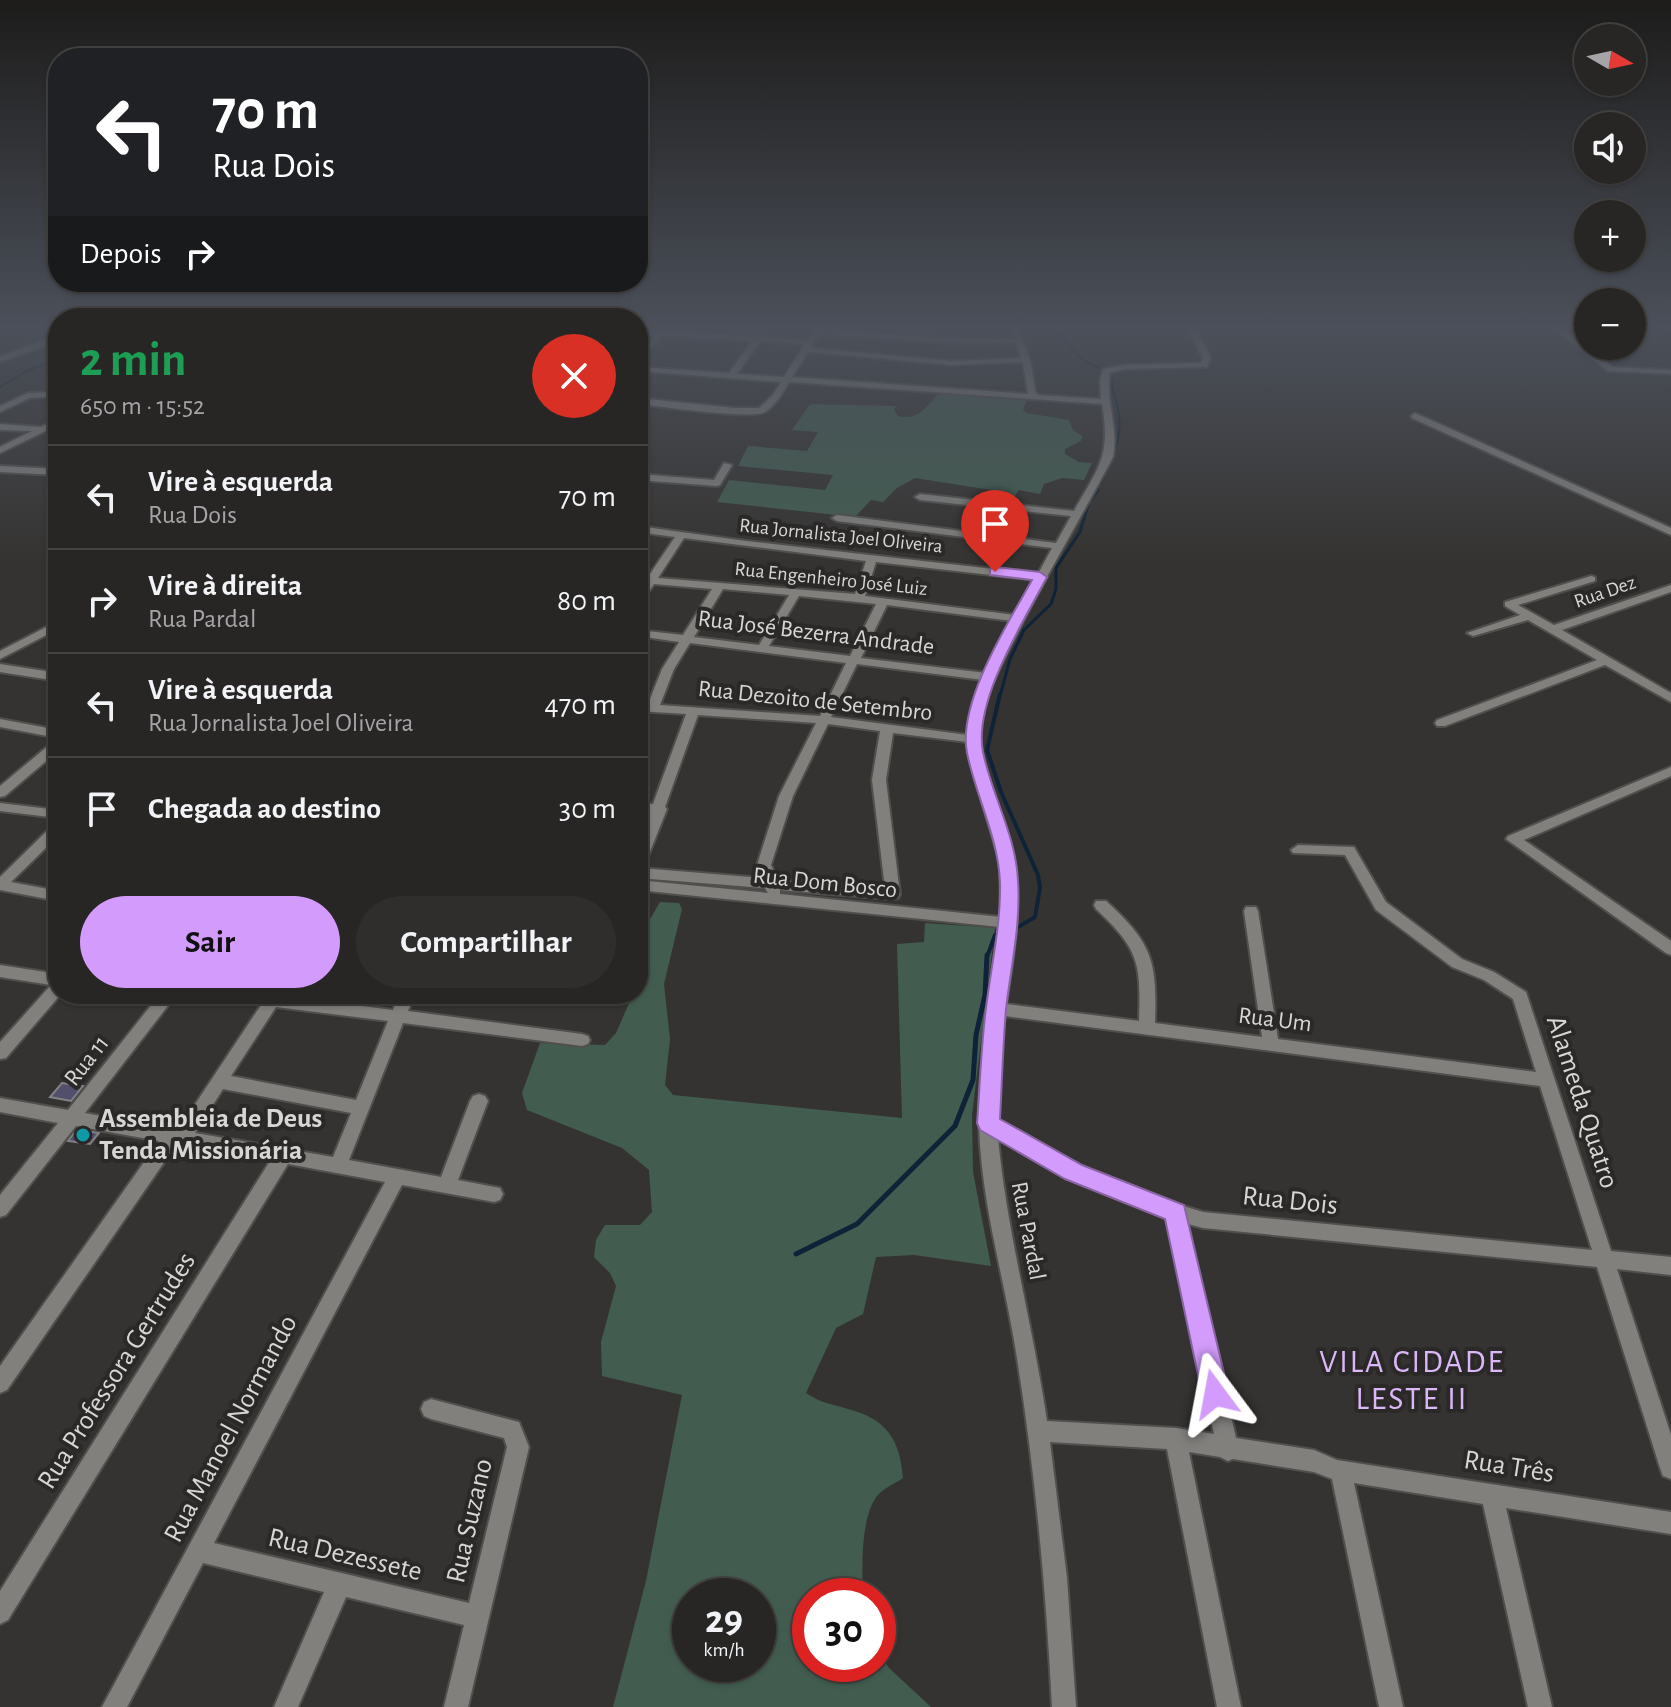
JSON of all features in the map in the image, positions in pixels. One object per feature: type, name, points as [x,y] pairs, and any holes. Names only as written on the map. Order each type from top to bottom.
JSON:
[{"type":"street","points":[[683,406],[761,411],[769,406]]},
{"type":"street","name":"Rua Pardal","points":[[1064,1707],[1054,1556],[1028,1365],[992,1168],[988,1123],[996,1009],[1008,923],[1008,859],[973,739],[988,677],[1112,444],[1108,406]]},
{"type":"street","points":[[1415,416],[1671,532]]},
{"type":"street","points":[[0,427],[48,430]]},
{"type":"street","points":[[0,450],[48,427]]},
{"type":"street","points":[[648,478],[717,483],[727,465]]},
{"type":"street","points":[[0,469],[48,471]]},
{"type":"street","points":[[920,497],[1077,514]]},
{"type":"street","points":[[837,518],[1059,546]]},
{"type":"street","name":"Rua Jornalista Joel Oliveira","points":[[648,530],[1040,577]]},
{"type":"street","points":[[648,575],[681,535]]},
{"type":"street","points":[[859,598],[872,559]]},
{"type":"street","points":[[1591,579],[1509,604],[1671,698]]},
{"type":"street","name":"Rua Engenheiro José Luiz","points":[[648,580],[859,598],[1019,619]]},
{"type":"street","points":[[653,707],[668,669],[720,585]]},
{"type":"street","name":"Rua Dez","points":[[1551,630],[1671,588]]},
{"type":"street","points":[[762,649],[796,592]]},
{"type":"street","points":[[774,893],[764,865],[796,770],[883,601]]},
{"type":"street","points":[[1473,633],[1529,616]]},
{"type":"street","points":[[0,656],[48,630]]},
{"type":"street","name":"Rua José Bezerra Andrade","points":[[648,634],[988,677]]},
{"type":"street","points":[[1441,723],[1605,661]]},
{"type":"street","points":[[0,668],[48,675]]},
{"type":"street","name":"Rua Dezoito de Setembro","points":[[648,707],[823,720],[973,739]]},
{"type":"street","points":[[648,839],[694,710]]},
{"type":"street","points":[[0,723],[48,732]]},
{"type":"street","points":[[648,874],[774,893],[893,894],[879,780],[887,729]]},
{"type":"street","points":[[0,793],[48,752]]},
{"type":"street","points":[[1671,771],[1513,839],[1671,949]]},
{"type":"street","points":[[0,807],[48,813]]},
{"type":"street","points":[[648,808],[660,809]]},
{"type":"street","points":[[0,885],[48,838]]},
{"type":"street","name":"Alameda Quatro","points":[[1298,850],[1349,850],[1381,906],[1457,963],[1489,976],[1520,996],[1671,1468]]},
{"type":"street","points":[[0,885],[48,894]]},
{"type":"street","name":"Rua Dom Bosco","points":[[648,886],[774,893],[1008,923]]},
{"type":"street","points":[[1101,905],[1130,931],[1144,953],[1148,985],[1147,1028]]},
{"type":"street","points":[[1251,911],[1271,1044]]},
{"type":"street","points":[[0,971],[48,978]]},
{"type":"street","points":[[0,1053],[48,998]]},
{"type":"street","name":"Rua 11","points":[[0,1209],[161,1004]]},
{"type":"street","points":[[0,1383],[219,1081],[270,1004]]},
{"type":"street","points":[[321,1004],[397,1017],[582,1040]]},
{"type":"street","points":[[338,1166],[403,1004]]},
{"type":"street","name":"Rua Um","points":[[996,1009],[1548,1080]]},
{"type":"street","points":[[219,1081],[361,1108]]},
{"type":"street","points":[[446,1186],[479,1101]]},
{"type":"street","points":[[0,1105],[494,1194]]},
{"type":"street","name":"Rua Dois","points":[[988,1123],[1074,1172],[1176,1212],[1217,1222],[1671,1266]]},
{"type":"street","name":"Rua Professora Gertrudes","points":[[0,1612],[282,1158]]},
{"type":"street","name":"Rua Manoel Normando","points":[[114,1707],[397,1177]]},
{"type":"street","points":[[1176,1212],[1228,1450]]},
{"type":"street","name":"Rua Suzano","points":[[431,1409],[512,1429],[518,1447],[456,1707]]},
{"type":"street","name":"Rua Três","points":[[1036,1431],[1176,1439],[1228,1450],[1314,1461],[1338,1470],[1671,1523]]},
{"type":"street","points":[[1176,1439],[1216,1623],[1229,1707]]},
{"type":"street","points":[[1338,1470],[1348,1497],[1391,1707]]},
{"type":"street","points":[[1492,1494],[1540,1707]]},
{"type":"street","name":"Rua Dezessete","points":[[197,1550],[479,1617]]},
{"type":"street","points":[[286,1707],[339,1585]]},
{"type":"green space","points":[[809,406],[896,406],[894,410],[898,416],[906,417],[927,406],[1025,406],[1023,410],[1027,413],[1069,420],[1073,430],[1082,436],[1081,441],[1065,449],[1065,454],[1079,462],[1092,463],[1084,480],[1062,478],[1044,484],[1040,494],[1019,490],[1011,502],[986,499],[991,490],[915,478],[897,488],[883,502],[871,500],[855,517],[717,502],[729,480],[825,490],[833,475],[738,466],[748,446],[807,451],[818,432],[792,430]]},
{"type":"green space","points":[[660,902],[679,903],[682,909],[664,984],[670,1039],[665,1085],[673,1095],[902,1118],[897,944],[924,942],[925,923],[995,928],[972,1115],[973,1172],[991,1266],[914,1255],[876,1257],[863,1314],[836,1328],[806,1393],[861,1413],[882,1425],[895,1442],[903,1478],[879,1493],[871,1506],[863,1544],[862,1578],[792,1578],[792,1682],[896,1682],[896,1674],[931,1707],[613,1707],[646,1581],[682,1395],[602,1376],[601,1342],[616,1286],[610,1273],[594,1257],[596,1240],[605,1225],[640,1225],[652,1212],[649,1170],[622,1148],[527,1110],[522,1093],[540,1043],[605,1045],[616,1033],[629,1004],[648,1004],[650,919]]},
{"type":"building","points":[[62,1083],[83,1086],[71,1101],[50,1097]]},
{"type":"building","name":"Assembleia de Deus Tenda Missionária","points":[[77,1129],[99,1133],[90,1144],[68,1141]]},
{"type":"waterway","points":[[1101,483],[1119,433],[1117,406]]},
{"type":"waterway","points":[[1000,696],[1010,659],[1024,630],[1051,604],[1056,589],[1056,568],[1080,532],[1089,502],[1098,490]]},
{"type":"waterway","points":[[1000,694],[987,750],[1001,792],[1038,875],[1040,888],[1035,917],[1013,930]]},
{"type":"waterway","points":[[987,957],[995,935],[1001,934]]},
{"type":"waterway","points":[[796,1254],[857,1224],[955,1126],[973,1080],[976,1035],[985,995],[987,955]]},
{"type":"place","name":"Assembleia de Deus Tenda Missionária","points":[[83,1135]]},
{"type":"district","name":"VILA CIDADE LESTE II","points":[[1412,1380]]},
{"type":"route","points":[[995,572],[1040,577],[991,670],[974,727],[975,751],[1008,859],[1010,904],[996,1009],[988,1123],[1074,1172],[1176,1212],[1215,1394]]}]
